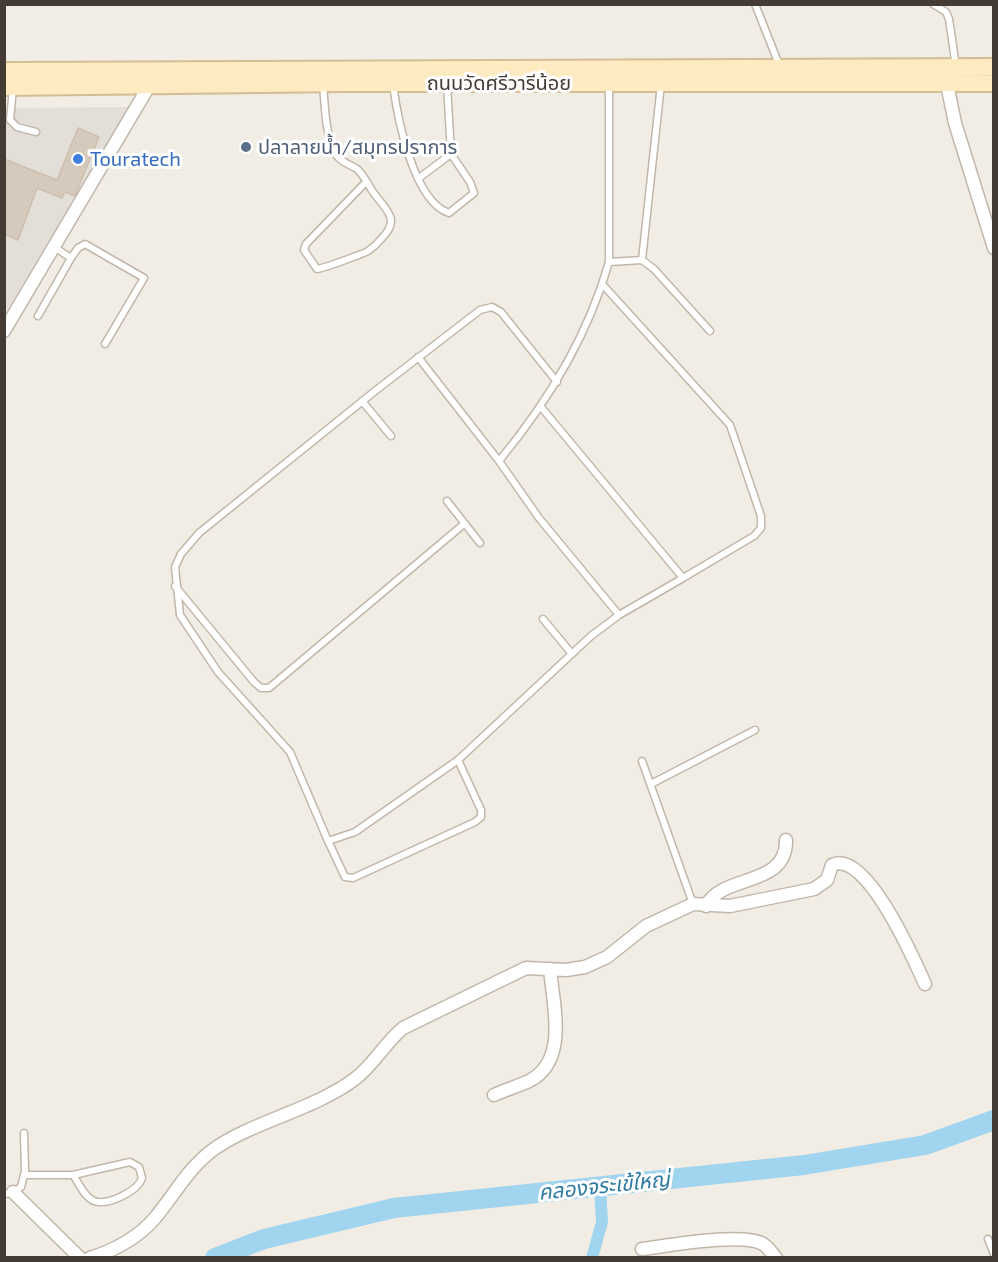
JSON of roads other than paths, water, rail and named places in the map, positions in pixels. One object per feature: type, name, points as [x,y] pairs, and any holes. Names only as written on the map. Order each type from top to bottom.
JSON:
[{"type":"main road","name":"ถนนวัดศรีวารีน้อย","points":[[9,87],[149,86],[176,78],[780,68],[993,67]]},
{"type":"main road","name":"ถนนวัดศรีวารีน้อย","points":[[4,70],[323,84],[993,83]]},
{"type":"street","points":[[947,84],[955,123],[993,248]]},
{"type":"street","points":[[4,331],[149,86]]},
{"type":"street","points":[[706,906],[717,892],[747,882],[777,867],[786,850],[786,840]]},
{"type":"street","points":[[90,1257],[113,1250],[154,1220],[187,1174],[216,1147],[332,1092],[356,1078],[389,1040],[403,1028],[526,968],[566,970],[585,967],[608,957],[646,927],[693,904],[730,906],[814,889],[827,880],[832,866],[843,864],[859,875],[887,906],[926,984]]},
{"type":"street","points":[[494,1095],[531,1080],[546,1068],[553,1057],[555,1040],[550,969]]},
{"type":"street","points":[[9,1193],[80,1257]]},
{"type":"street","points":[[642,1250],[725,1239],[753,1240],[763,1244],[776,1257]]},
{"type":"lane","points":[[755,4],[780,68]]},
{"type":"lane","points":[[933,4],[946,12],[949,19],[956,68]]},
{"type":"lane","points":[[393,83],[402,136],[419,178],[443,211],[449,213],[474,193],[474,189],[451,154],[447,83]]},
{"type":"lane","points":[[500,461],[557,382],[603,285],[609,262],[609,83]]},
{"type":"lane","points":[[642,260],[661,83]]},
{"type":"lane","points":[[323,84],[325,116],[335,152],[339,159],[359,171],[392,219],[391,229],[373,248],[354,259],[346,258],[322,269],[317,268],[306,256],[304,250],[306,244],[366,182]]},
{"type":"lane","points":[[9,87],[10,120],[17,127],[36,132]]},
{"type":"lane","points":[[419,178],[451,154]]},
{"type":"lane","points":[[38,316],[71,258],[78,248],[85,244],[144,278],[105,344]]},
{"type":"lane","points":[[53,247],[71,258]]},
{"type":"lane","points":[[609,262],[642,260],[662,276],[710,331]]},
{"type":"lane","points":[[328,841],[354,832],[458,760],[572,654],[619,615],[754,536],[761,528],[761,516],[730,425],[603,285]]},
{"type":"lane","points":[[458,760],[481,810],[481,817],[475,822],[353,878],[345,877],[290,752],[218,672],[180,615],[175,585],[175,567],[181,554],[199,533],[362,401],[480,310],[492,307],[501,312],[557,382]]},
{"type":"lane","points":[[418,357],[500,461],[539,518],[619,615]]},
{"type":"lane","points":[[362,401],[391,436]]},
{"type":"lane","points":[[541,407],[683,578]]},
{"type":"lane","points":[[447,501],[480,543]]},
{"type":"lane","points":[[175,585],[254,682],[261,688],[269,688],[464,524]]},
{"type":"lane","points":[[543,619],[572,654]]},
{"type":"lane","points":[[651,784],[755,730]]},
{"type":"lane","points":[[642,761],[693,904]]},
{"type":"lane","points":[[9,1193],[21,1186],[24,1175],[24,1133]]},
{"type":"lane","points":[[24,1175],[73,1175],[130,1162],[139,1167],[142,1178],[135,1190],[104,1202],[88,1197],[73,1175]]},
{"type":"lane","points":[[988,1239],[993,1254]]},
{"type":"waterway","name":"คลองจระเข้ใหญ่","points":[[215,1258],[264,1239],[394,1208],[804,1165],[925,1145],[994,1120]]},
{"type":"waterway","points":[[592,1258],[602,1222],[600,1185]]},
{"type":"place","name":"ปลาลายน้ำ/สมุทรปราการ","points":[[246,147]]},
{"type":"place","name":"Touratech","points":[[78,159]]}]
